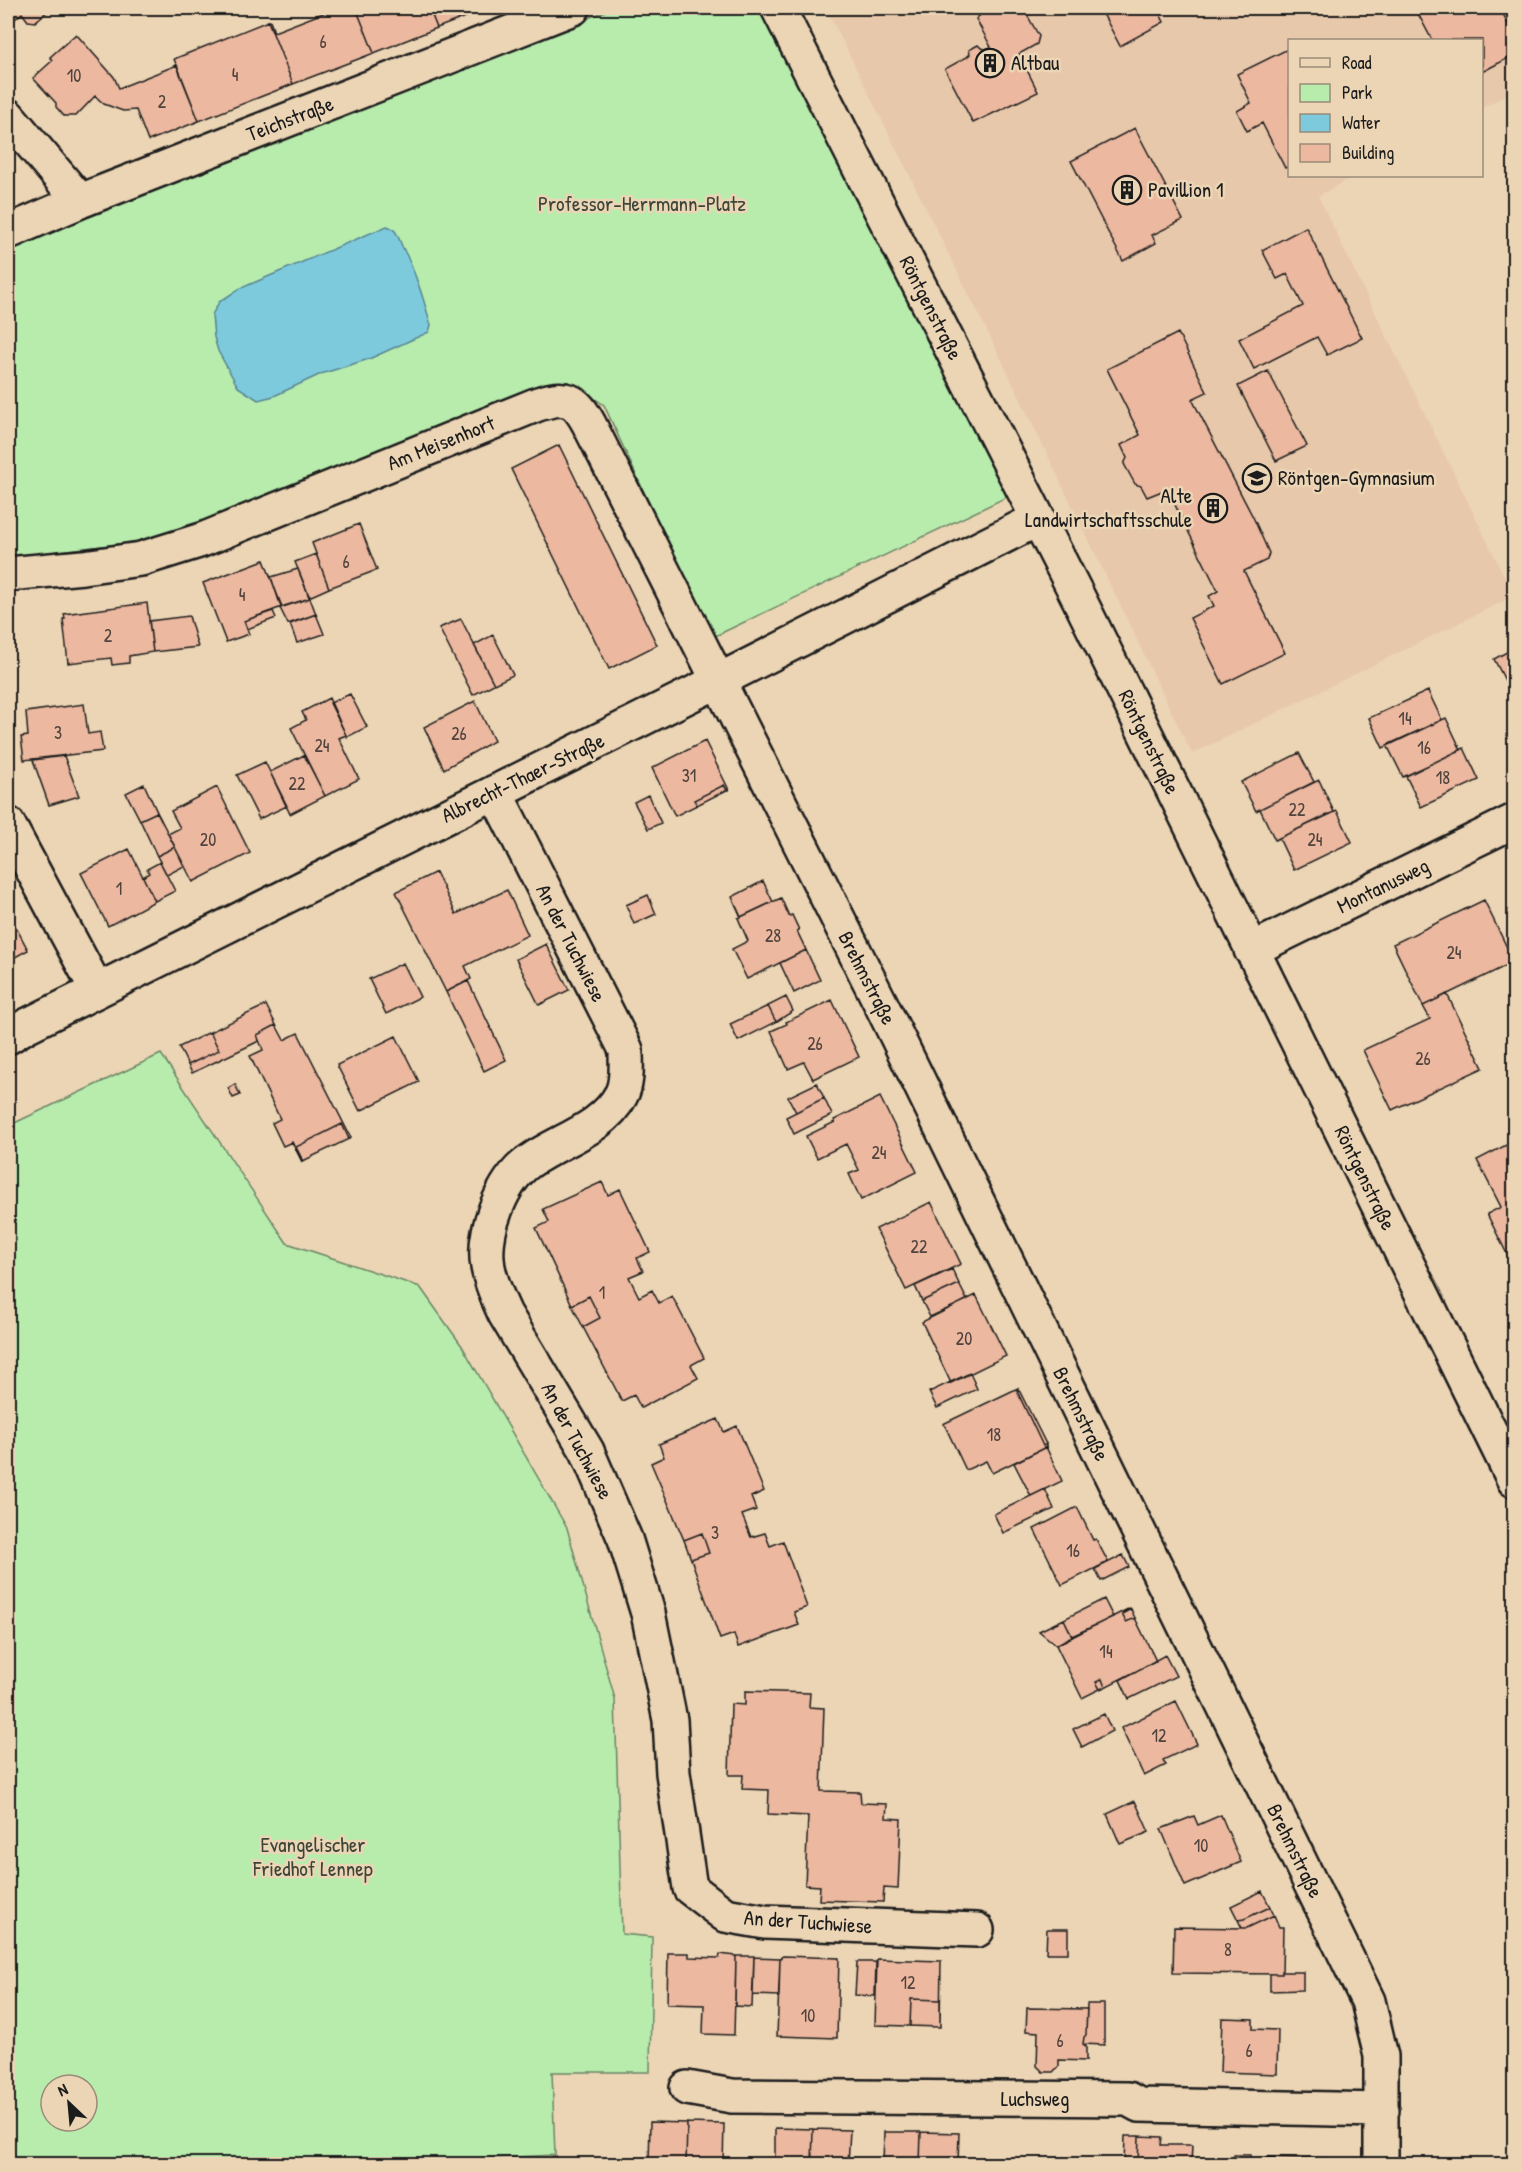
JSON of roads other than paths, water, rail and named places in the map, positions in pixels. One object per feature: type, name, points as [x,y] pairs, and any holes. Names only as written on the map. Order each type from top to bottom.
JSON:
[{"type":"street","name":"Teichstraße","points":[[8,232],[80,201],[573,8]]},
{"type":"street","name":"Röntgenstraße","points":[[778,8],[1038,519],[1515,1480]]},
{"type":"street","points":[[8,116],[80,201]]},
{"type":"street","name":"Am Meisenhort","points":[[8,574],[141,559],[202,540],[538,404],[565,399],[578,406],[589,424],[718,681]]},
{"type":"street","name":"Albrecht-Thaer-Straße","points":[[8,1037],[97,990],[1038,519]]},
{"type":"street","name":"Brehmstraße","points":[[718,681],[890,1024],[1368,2001],[1381,2056],[1381,2164]]},
{"type":"street","name":"An der Tuchwiese","points":[[495,792],[626,1050],[626,1073],[622,1094],[603,1117],[528,1162],[510,1180],[496,1208],[489,1236],[488,1265],[494,1290],[505,1314],[587,1451],[625,1539],[648,1613],[670,1720],[673,1773],[690,1888],[725,1915],[765,1922],[977,1930]]},
{"type":"street","name":"Montanusweg","points":[[1251,950],[1515,821]]},
{"type":"street","points":[[8,824],[97,990]]},
{"type":"street","name":"Luchsweg","points":[[687,2088],[732,2096],[1128,2099],[1139,2104],[1382,2110]]},
{"type":"water","points":[[387,226],[396,232],[412,267],[431,325],[429,332],[369,359],[321,374],[274,396],[258,400],[238,387],[218,351],[214,337],[212,315],[219,302],[239,289]]},
{"type":"place","name":"Altbau","points":[[990,63]]},
{"type":"place","name":"Pavillion 1","points":[[1127,190]]},
{"type":"place","name":"Röntgen-Gymnasium","points":[[1257,478]]},
{"type":"place","name":"Alte Landwirtschaftsschule","points":[[1213,508]]},
{"type":"park label","name":"Professor-Herrmann-Platz","points":[[642,204]]},
{"type":"park label","name":"Evangelischer Friedhof Lennep","points":[[313,1857]]}]
